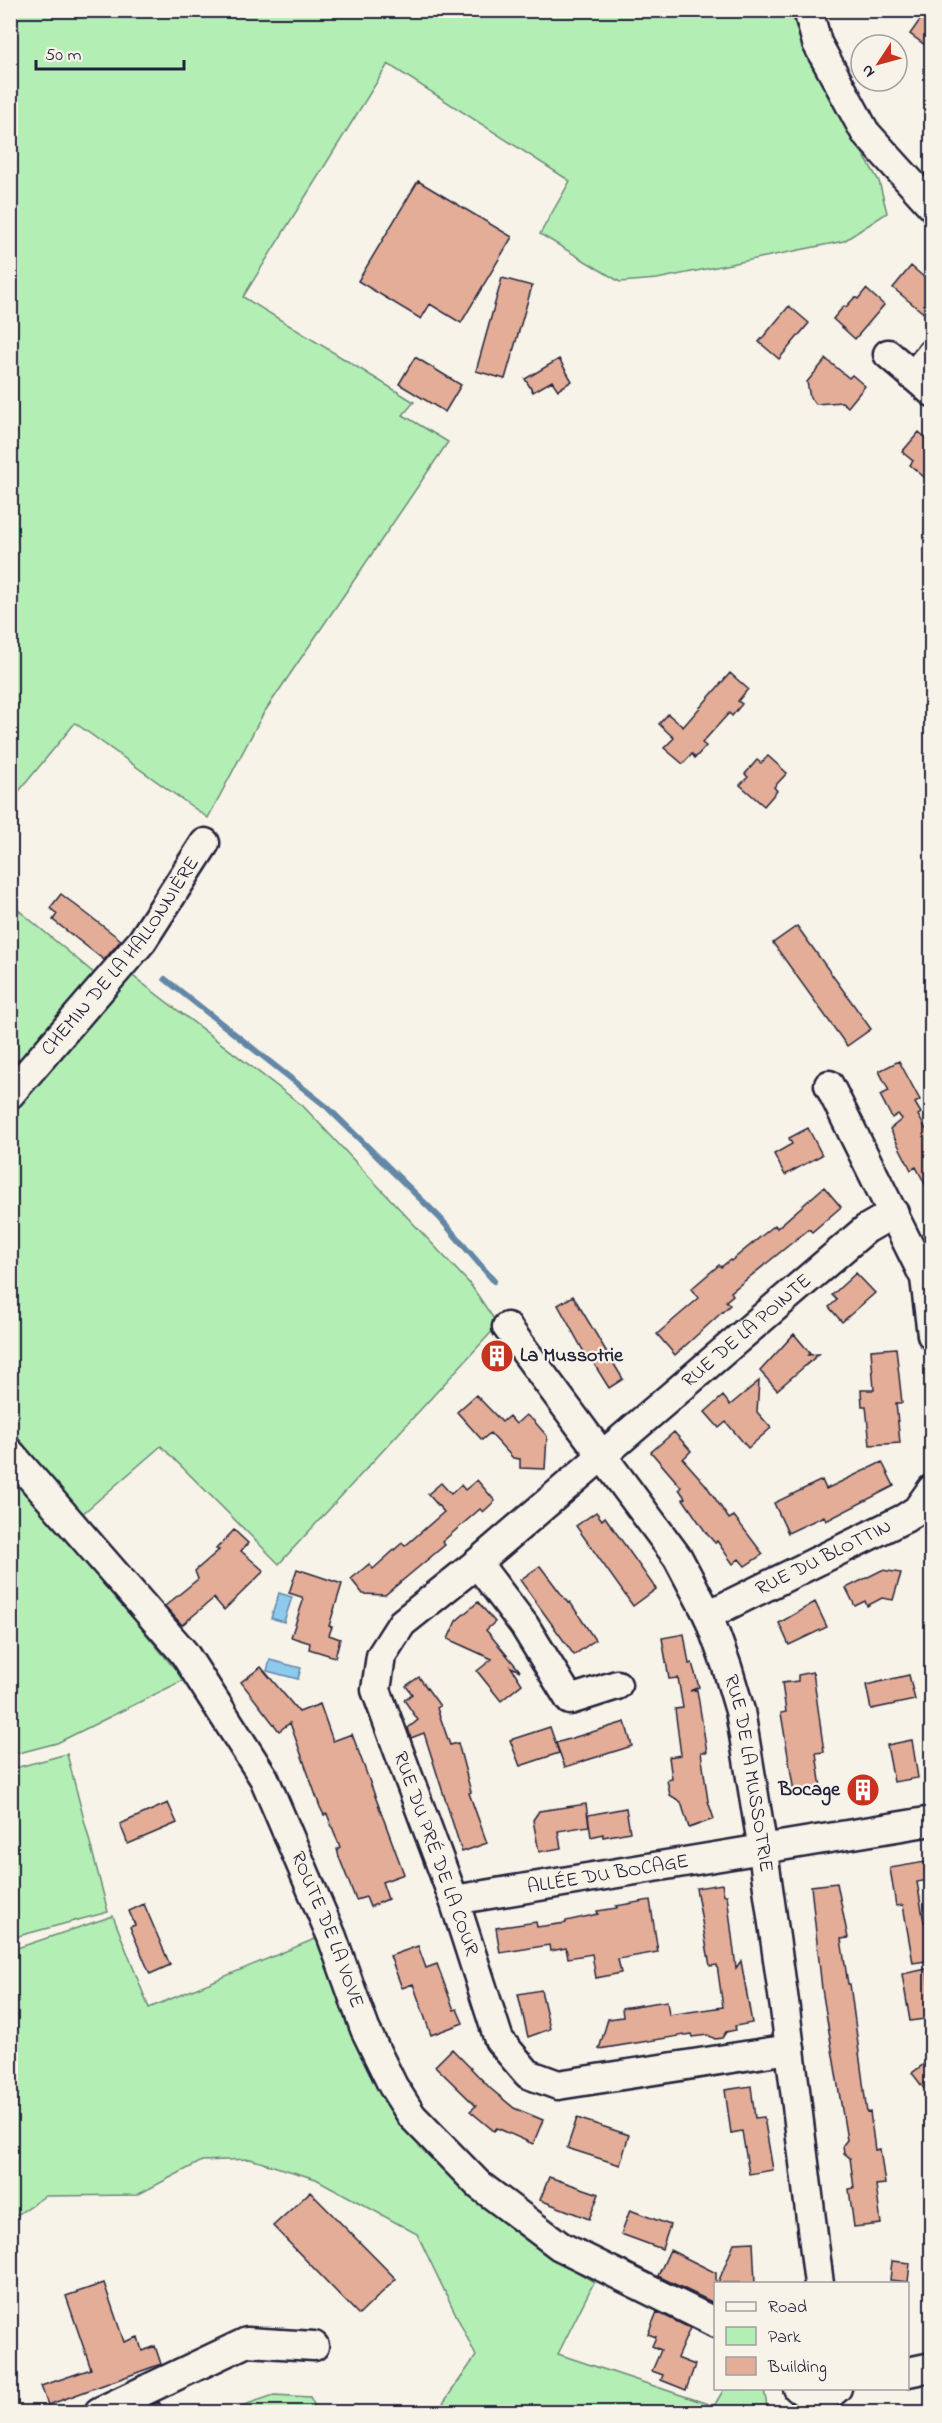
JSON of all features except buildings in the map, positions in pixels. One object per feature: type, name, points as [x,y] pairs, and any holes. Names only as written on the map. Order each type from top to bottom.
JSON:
[{"type":"street","points":[[808,10],[817,43],[865,132],[932,206]]},
{"type":"street","points":[[888,354],[922,384],[932,353]]},
{"type":"street","name":"CHEMIN DE LA HALLONNIÈRE","points":[[10,1094],[142,941],[205,843]]},
{"type":"street","points":[[829,1085],[925,1278],[932,1335]]},
{"type":"street","name":"RUE DE LA POINTE","points":[[602,1456],[866,1228],[894,1213]]},
{"type":"street","name":"RUE DE LA MUSSOTRIE","points":[[507,1327],[678,1558],[708,1615],[740,1711],[790,2049],[819,2282]]},
{"type":"street","name":"ROUTE DE LA VOVE","points":[[10,1453],[184,1653],[264,1778],[332,1937],[365,2029],[393,2086],[412,2116],[479,2185],[560,2246],[714,2322]]},
{"type":"street","name":"RUE DU PRÉ DE LA COUR","points":[[602,1456],[477,1563],[402,1623],[381,1656],[376,1690],[454,1900],[499,2040],[528,2074],[558,2085],[790,2049]]},
{"type":"street","name":"RUE DU BLOTTIN","points":[[708,1615],[905,1518],[917,1509],[932,1489]]},
{"type":"street","points":[[477,1563],[524,1625],[570,1700],[617,1685]]},
{"type":"street","name":"ALLÉE DU BOCAGE","points":[[454,1900],[932,1821]]},
{"type":"street","points":[[99,2412],[247,2342],[314,2346]]},
{"type":"street","points":[[909,2372],[932,2367]]},
{"type":"street","points":[[804,2399],[828,2396],[835,2390]]},
{"type":"green space","points":[[10,11],[791,11],[805,55],[879,181],[887,213],[844,241],[657,279],[620,282],[540,234],[570,181],[388,64],[243,297],[414,402],[403,415],[448,442],[263,714],[208,818],[75,723],[11,801]]},
{"type":"green space","points":[[10,903],[95,974],[113,961],[303,1106],[470,1284],[498,1325],[279,1564],[161,1446],[81,1515],[11,1429]]},
{"type":"green space","points":[[10,1469],[184,1680],[57,1743],[11,1755]]},
{"type":"green space","points":[[67,1754],[108,1912],[11,1938],[11,1769]]},
{"type":"green space","points":[[113,1916],[149,2008],[322,1936],[365,2051],[568,2266],[594,2282],[558,2354],[714,2406],[723,2390],[764,2390],[768,2412],[437,2412],[476,2356],[417,2234],[316,2179],[250,2159],[202,2161],[137,2195],[45,2196],[11,2219],[11,1950]]},
{"type":"green space","points":[[274,2395],[310,2397],[318,2412],[223,2412]]},
{"type":"water","points":[[279,1593],[292,1597],[284,1622],[271,1618]]},
{"type":"water","points":[[270,1660],[301,1668],[298,1679],[267,1671]]},
{"type":"waterway","points":[[165,979],[327,1107],[440,1218],[494,1281]]},
{"type":"place","name":"La Mussotrie","points":[[497,1356]]},
{"type":"place","name":"Bocage","points":[[863,1790]]}]
